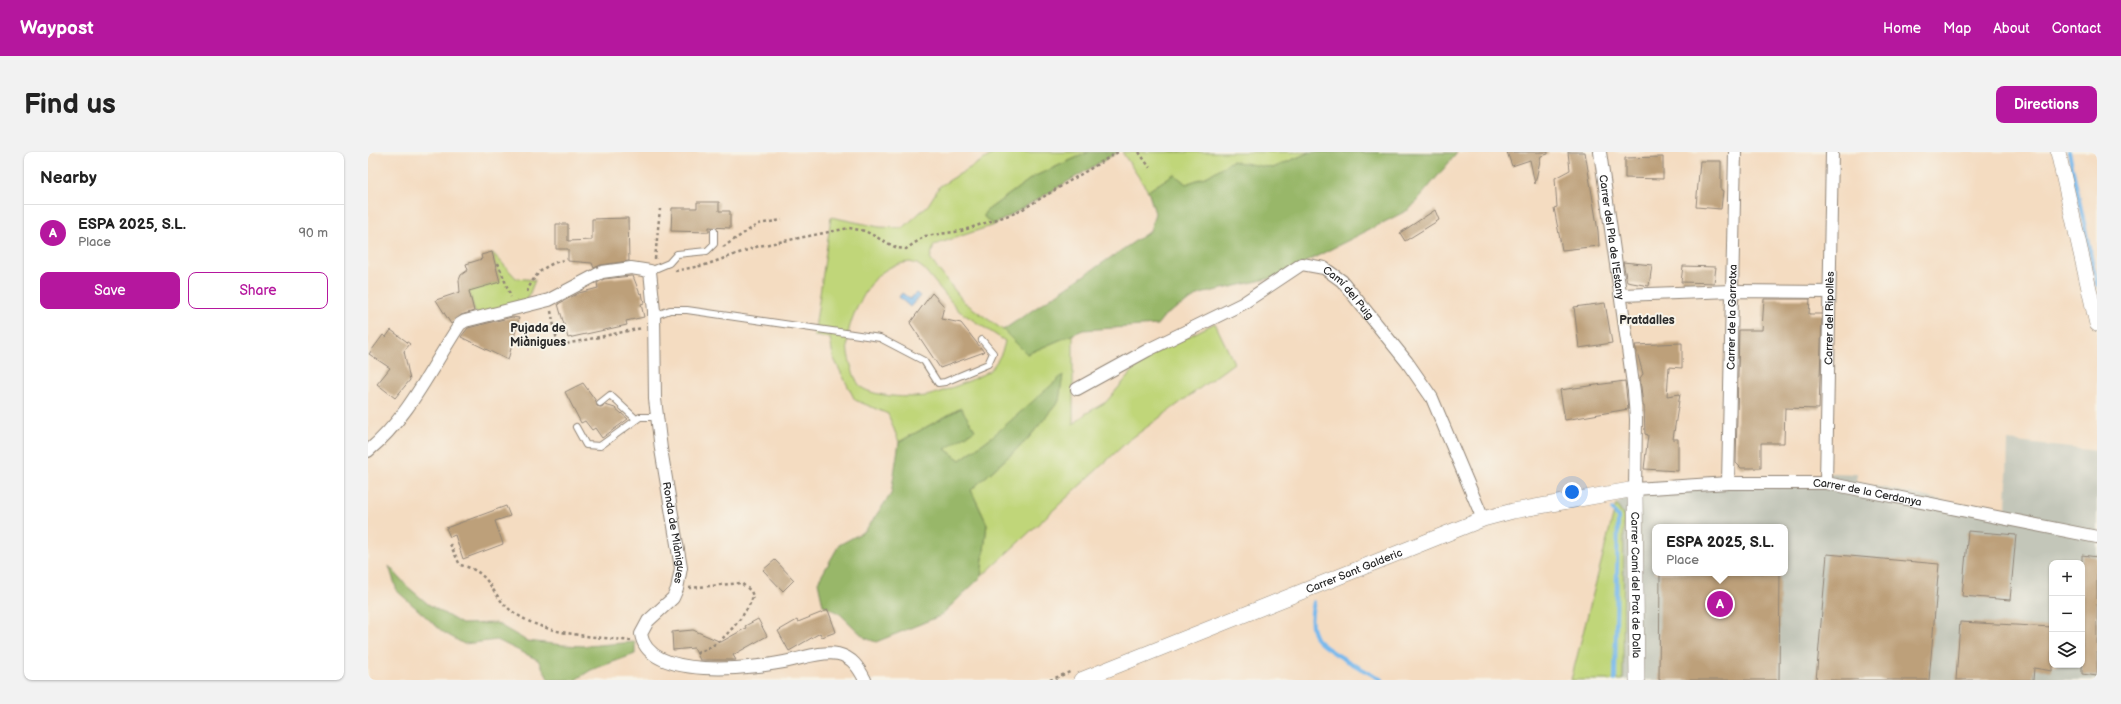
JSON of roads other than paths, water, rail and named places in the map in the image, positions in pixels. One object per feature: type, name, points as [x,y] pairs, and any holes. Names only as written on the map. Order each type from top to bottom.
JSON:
[{"type":"street","name":"Carrer del Pla de l'Estany","points":[[1600,152],[1622,295],[1636,419],[1635,489]]},
{"type":"street","name":"Carrer de la Garrotxa","points":[[1728,483],[1735,152]]},
{"type":"street","name":"Carrer del Ripollès","points":[[1826,483],[1832,152]]},
{"type":"street","points":[[2058,152],[2097,324]]},
{"type":"street","name":"Camí del Puig","points":[[1077,389],[1148,350],[1242,304],[1302,264],[1324,268],[1342,281],[1407,362],[1432,398],[1483,520]]},
{"type":"street","points":[[368,451],[392,429],[400,418],[438,363],[460,324],[465,321],[549,300],[602,272],[630,268],[650,271]]},
{"type":"street","name":"Ronda de Miànigues","points":[[650,271],[654,320],[654,378],[657,417],[681,568],[677,589],[673,598],[648,621],[641,634],[642,643],[646,653],[654,664],[661,669],[689,676],[720,674],[812,656],[837,654],[853,661],[865,680]]},
{"type":"street","points":[[1622,295],[1732,291],[1829,292]]},
{"type":"street","name":"Carrer de la Cerdanya","points":[[1635,489],[1728,483],[1826,483],[2097,537]]},
{"type":"street","name":"Carrer Sant Galderic","points":[[1081,680],[1483,520],[1513,511],[1635,489]]},
{"type":"street","name":"Carrer Camí del Prat de Dalla","points":[[1635,489],[1637,680]]},
{"type":"lane","points":[[650,271],[669,263],[677,254],[706,251],[714,244],[714,231]]},
{"type":"lane","points":[[654,320],[670,310],[687,310],[880,338],[924,361],[938,383],[945,382],[988,364],[993,353],[982,340]]},
{"type":"lane","points":[[600,402],[610,395],[636,419]]},
{"type":"lane","points":[[576,427],[586,445],[595,447],[600,446],[640,416],[657,417]]},
{"type":"water","points":[[902,293],[910,299],[916,293],[920,296],[910,307],[899,297]]},
{"type":"waterway","points":[[2069,152],[2097,285]]},
{"type":"waterway","points":[[1612,509],[1618,517],[1615,680]]},
{"type":"waterway","points":[[1314,602],[1312,611],[1312,625],[1314,634],[1320,643],[1357,667],[1382,680]]},
{"type":"place","name":"ESPA 2025, S.L.","points":[[1720,604]]},
{"type":"district","name":"Pratdalles","points":[[1647,320]]},
{"type":"district","name":"Pujada de Miànigues","points":[[538,335]]}]
